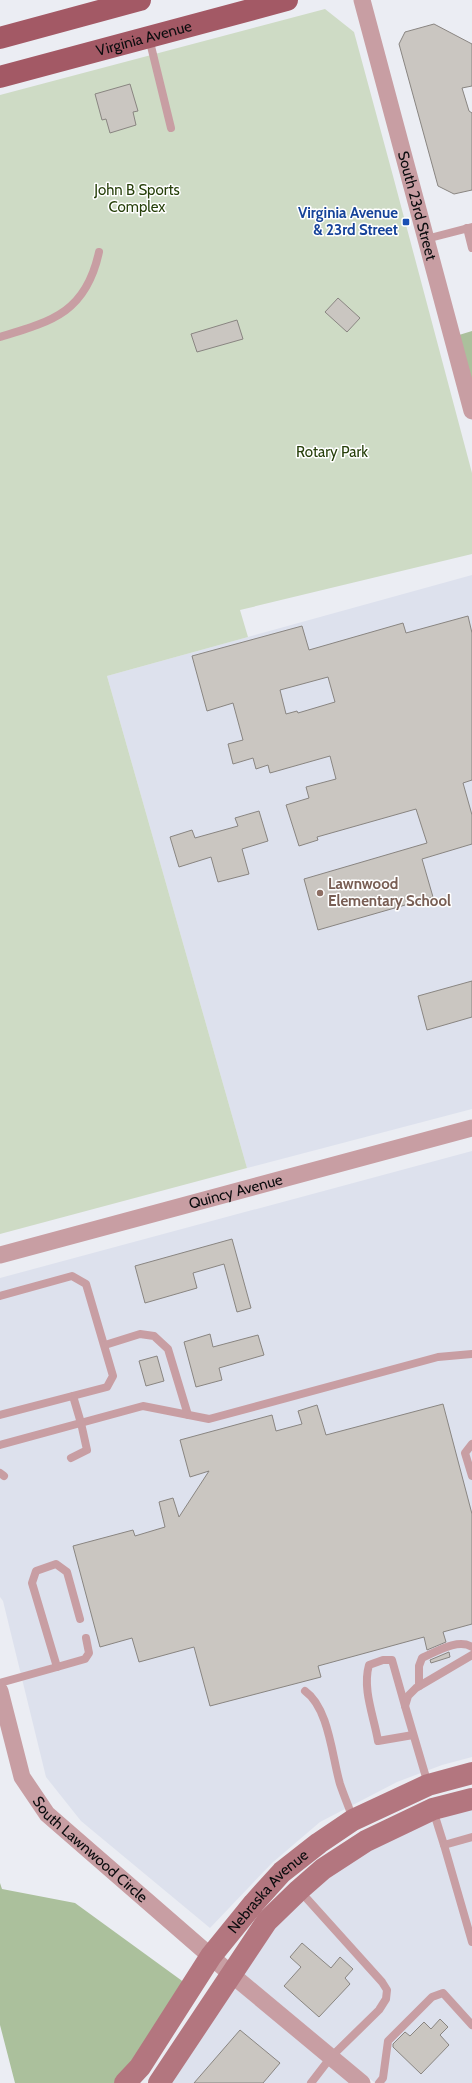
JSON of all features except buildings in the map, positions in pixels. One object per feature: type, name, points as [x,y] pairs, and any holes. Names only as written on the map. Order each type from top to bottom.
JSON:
[{"type":"main road","points":[[0,38],[140,0]]},
{"type":"main road","name":"Virginia Avenue","points":[[0,78],[287,0]]},
{"type":"main road","points":[[0,46],[98,12]]},
{"type":"street","name":"South 23rd Street","points":[[362,0],[472,411]]},
{"type":"street","name":"Quincy Avenue","points":[[0,1254],[472,1128]]},
{"type":"street","name":"South Lawnwood Circle","points":[[0,1690],[22,1777],[48,1814],[231,1974],[362,2083]]},
{"type":"street","name":"Nebraska Avenue","points":[[125,2083],[140,2067],[211,1956],[254,1903],[282,1872],[319,1843],[353,1820],[428,1785],[472,1773]]},
{"type":"street","points":[[428,1785],[433,1810]]},
{"type":"street","name":"Nebraska Avenue","points":[[159,2083],[267,1921],[322,1869],[366,1841],[433,1810],[472,1799]]},
{"type":"street","points":[[353,1820],[366,1841]]},
{"type":"street","points":[[282,1872],[299,1890]]},
{"type":"lane","points":[[149,37],[172,128]]},
{"type":"lane","points":[[426,239],[469,227],[472,248]]},
{"type":"lane","points":[[0,337],[42,324],[58,316],[79,300],[96,268],[99,252]]},
{"type":"lane","points":[[0,1296],[72,1276],[86,1284],[113,1376],[107,1387],[0,1415]]},
{"type":"lane","points":[[105,1345],[140,1334],[154,1336],[168,1350],[188,1415]]},
{"type":"lane","points":[[0,1445],[143,1406],[209,1419],[438,1357],[472,1354]]},
{"type":"lane","points":[[71,1458],[87,1450],[73,1396]]},
{"type":"lane","points":[[472,1444],[465,1453],[472,1476]]},
{"type":"lane","points":[[57,1666],[32,1583],[36,1570],[56,1564],[66,1572],[80,1619]]},
{"type":"lane","points":[[0,1683],[85,1659],[89,1653],[86,1638]]},
{"type":"lane","points":[[419,1686],[419,1666],[422,1658],[452,1646],[468,1645],[472,1647]]},
{"type":"lane","points":[[405,1706],[408,1696],[419,1686],[472,1655]]},
{"type":"lane","points":[[413,1736],[378,1741],[367,1688],[366,1674],[369,1665],[383,1660],[392,1660],[428,1785]]},
{"type":"lane","points":[[305,1691],[313,1696],[318,1705],[329,1736],[340,1784],[353,1820]]},
{"type":"lane","points":[[433,1810],[472,1942]]},
{"type":"lane","points":[[444,1845],[472,1837]]},
{"type":"lane","points":[[299,1890],[382,1982],[387,1990],[386,1999],[379,2010],[331,2057],[311,2083]]},
{"type":"lane","points":[[379,2083],[383,2078],[388,2041],[432,1997],[444,1993],[472,2026]]},
{"type":"shaded area","name":"Lawnwood Elementary School","points":[[472,575],[472,1109],[247,1168],[107,676]]},
{"type":"shaded area","points":[[472,1151],[472,1757],[442,1765],[397,1782],[320,1822],[272,1863],[210,1928],[81,1821],[46,1777],[3,1601],[0,1597],[0,1278]]},
{"type":"shaded area","points":[[472,1808],[472,2083],[375,2083],[242,1973],[273,1927],[327,1876],[370,1849],[413,1828]]},
{"type":"shaded area","points":[[233,1986],[350,2083],[169,2083]]},
{"type":"green space","name":"John B Sports Complex","points":[[325,9],[354,32],[393,176],[472,473],[472,554],[240,610],[248,637],[107,676],[247,1168],[0,1234],[0,95]]},
{"type":"green space","points":[[472,331],[472,382],[459,335]]},
{"type":"green space","points":[[0,1883],[2,1889],[75,1903],[185,1983],[134,2062],[114,2083],[15,2083],[0,2025]]},
{"type":"place","name":"Virginia Avenue & 23rd Street","points":[[406,222]]},
{"type":"place","name":"Lawnwood Elementary School","points":[[320,893]]},
{"type":"park label","name":"Rotary Park","points":[[332,452]]}]
